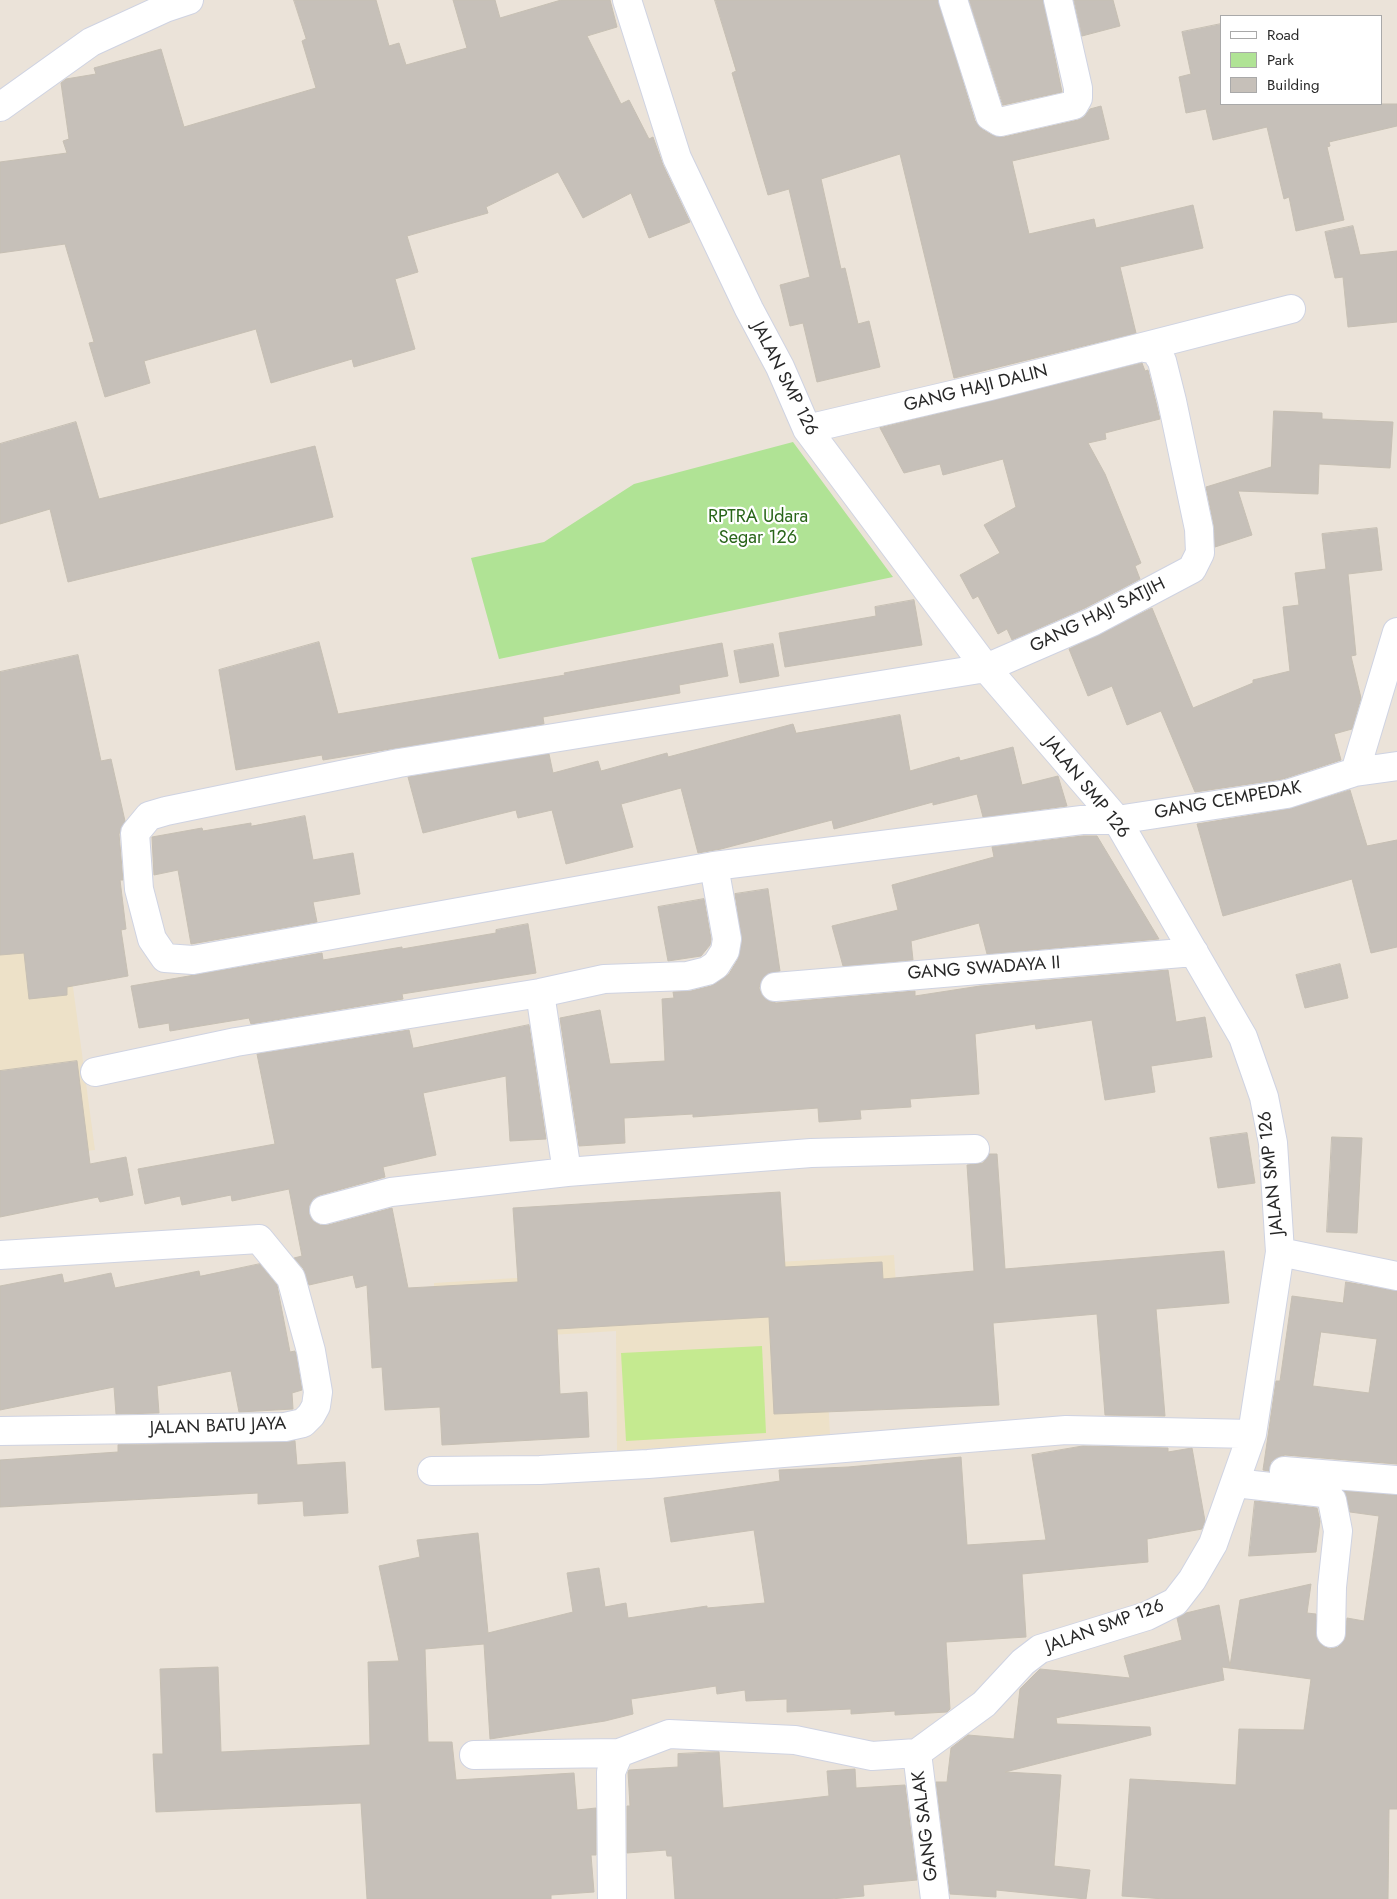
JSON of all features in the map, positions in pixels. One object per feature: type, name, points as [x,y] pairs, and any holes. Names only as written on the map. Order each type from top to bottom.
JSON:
[{"type":"street","points":[[0,107],[91,42],[165,8],[189,0]]},
{"type":"street","name":"JALAN SMP 126","points":[[627,0],[677,158],[749,310],[780,367],[807,429],[986,668],[1117,820],[1243,1037],[1264,1098],[1273,1143],[1280,1252],[1252,1434],[1213,1544],[1192,1580],[1176,1602],[1147,1616],[1040,1650],[1023,1662],[984,1704],[917,1753]]},
{"type":"street","points":[[953,0],[990,116],[1000,122],[1074,105],[1078,98],[1078,88],[1058,0]]},
{"type":"street","name":"GANG HAJI DALIN","points":[[807,429],[1145,348],[1291,309]]},
{"type":"street","name":"GANG HAJI SATJIH","points":[[714,866],[193,960],[165,958],[152,940],[139,889],[135,834],[148,816],[166,811],[399,763],[986,668],[1092,622],[1192,569],[1200,554],[1199,529],[1162,361],[1154,349],[1145,348]]},
{"type":"street","points":[[1356,772],[1397,632]]},
{"type":"street","name":"GANG CEMPEDAK","points":[[714,866],[1082,820],[1117,820],[1287,794],[1356,772],[1397,766]]},
{"type":"street","points":[[95,1072],[236,1042],[540,993],[604,979],[687,976],[707,971],[716,965],[725,951],[727,939],[714,866]]},
{"type":"street","name":"GANG SWADAYA II","points":[[775,987],[1194,952]]},
{"type":"street","points":[[540,993],[567,1172]]},
{"type":"street","points":[[324,1210],[391,1192],[567,1172],[811,1153],[975,1149]]},
{"type":"street","name":"JALAN BATU JAYA","points":[[0,1255],[259,1239],[290,1278],[311,1351],[318,1392],[316,1406],[311,1415],[303,1423],[284,1427],[0,1431]]},
{"type":"street","points":[[1280,1252],[1397,1276]]},
{"type":"street","points":[[432,1471],[540,1470],[648,1464],[1066,1430],[1252,1434]]},
{"type":"street","points":[[1238,1475],[1397,1480]]},
{"type":"street","points":[[1238,1475],[1324,1493],[1332,1500],[1338,1531],[1332,1586],[1331,1633]]},
{"type":"street","points":[[474,1755],[619,1753],[669,1734],[795,1740],[872,1756],[917,1753]]},
{"type":"street","points":[[612,1899],[611,1772],[619,1753]]},
{"type":"street","name":"GANG SALAK","points":[[917,1753],[935,1899]]},
{"type":"shaded area","points":[[0,882],[65,928],[95,1150],[0,1162]]},
{"type":"shaded area","points":[[894,1255],[898,1315],[824,1318],[830,1435],[617,1451],[616,1331],[436,1342],[434,1283]]},
{"type":"green space","name":"RPTRA Udara Segar 126","points":[[793,442],[893,577],[499,659],[471,558],[544,542],[634,484]]},
{"type":"green space","points":[[762,1346],[766,1433],[626,1441],[621,1353]]},
{"type":"building","points":[[294,0],[376,0],[389,46],[399,43],[406,65],[467,48],[453,0],[495,0],[500,18],[561,0],[610,0],[617,27],[587,36],[621,104],[629,100],[649,139],[653,137],[663,165],[690,222],[649,238],[631,193],[583,218],[558,172],[486,207],[488,213],[407,236],[418,272],[395,279],[415,349],[354,367],[352,359],[271,383],[256,329],[144,361],[150,383],[105,397],[89,343],[94,342],[65,244],[0,253],[0,162],[67,153],[63,141],[69,139],[61,83],[66,79],[96,74],[94,68],[161,49],[184,127],[316,88],[302,41],[306,39]]},
{"type":"building","points":[[715,0],[938,0],[975,121],[982,129],[992,135],[1004,137],[1078,120],[1084,117],[1090,109],[1101,106],[1109,139],[1012,161],[1029,234],[1094,219],[1096,228],[1193,205],[1203,248],[1120,267],[1136,333],[954,378],[900,154],[821,179],[841,269],[845,268],[858,324],[869,321],[880,367],[817,382],[803,323],[790,326],[780,285],[810,277],[789,189],[768,195],[732,73],[736,71]]},
{"type":"building","points":[[969,0],[1043,0],[1062,92],[1003,105]]},
{"type":"building","points":[[1074,0],[1113,0],[1120,26],[1082,36]]},
{"type":"building","points":[[1220,24],[1220,105],[1397,104],[1397,126],[1329,142],[1330,146],[1327,147],[1344,220],[1296,231],[1289,197],[1284,199],[1267,127],[1213,140],[1206,109],[1186,113],[1179,77],[1191,74],[1182,32]]},
{"type":"building","points":[[1353,226],[1360,255],[1397,251],[1397,322],[1348,327],[1343,277],[1335,278],[1325,232]]},
{"type":"building","points":[[1142,363],[1145,371],[1148,370],[1160,419],[1105,433],[1106,439],[1088,443],[1105,474],[1141,563],[1135,566],[1140,579],[1085,608],[1012,640],[1007,629],[998,634],[978,596],[973,599],[960,575],[1000,553],[984,525],[1016,507],[1003,459],[943,475],[940,464],[904,473],[880,428]]},
{"type":"building","points":[[1274,411],[1322,413],[1322,419],[1393,422],[1390,468],[1319,464],[1318,494],[1238,491],[1252,535],[1215,547],[1214,526],[1206,487],[1271,467]]},
{"type":"building","points":[[76,422],[99,499],[315,446],[333,517],[68,582],[50,509],[0,524],[0,444]]},
{"type":"building","points":[[1377,528],[1382,570],[1348,574],[1356,655],[1351,656],[1361,698],[1352,729],[1334,734],[1341,760],[1283,779],[1195,792],[1161,711],[1127,725],[1112,686],[1088,696],[1069,649],[1152,608],[1193,708],[1253,683],[1253,680],[1290,671],[1283,607],[1299,605],[1295,573],[1326,569],[1322,534]]},
{"type":"building","points":[[914,600],[922,645],[785,667],[779,633],[876,616],[875,607]]},
{"type":"building","points":[[319,642],[338,714],[565,675],[564,673],[722,643],[728,676],[679,685],[680,693],[543,717],[544,724],[323,760],[322,755],[236,770],[219,670]]},
{"type":"building","points":[[773,644],[779,676],[740,683],[734,651]]},
{"type":"building","points":[[78,655],[101,761],[111,759],[125,821],[119,834],[123,880],[120,880],[126,929],[121,930],[128,976],[67,987],[67,995],[29,999],[24,953],[0,955],[0,672]]},
{"type":"building","points":[[900,715],[910,771],[959,757],[960,761],[1013,747],[1022,785],[1058,776],[1067,806],[983,817],[977,794],[933,805],[933,802],[834,829],[832,820],[721,849],[698,853],[681,788],[621,804],[633,847],[566,864],[552,810],[518,818],[516,810],[423,833],[408,777],[549,754],[553,773],[598,761],[601,771],[667,753],[668,757],[793,724],[796,733]]},
{"type":"building","points":[[1350,790],[1367,846],[1397,840],[1397,947],[1371,953],[1352,879],[1223,916],[1197,824],[1289,809]]},
{"type":"building","points":[[305,816],[313,860],[353,853],[360,894],[313,902],[317,922],[191,944],[178,870],[154,875],[152,837],[202,828],[203,831],[251,823],[251,826]]},
{"type":"building","points":[[1097,836],[1159,939],[987,954],[979,923],[911,941],[913,960],[843,966],[832,926],[898,910],[892,885],[994,857],[992,847]]},
{"type":"building","points":[[768,889],[780,971],[767,974],[761,981],[759,988],[762,995],[769,1001],[776,1003],[915,991],[915,996],[980,986],[1168,970],[1176,1022],[1205,1017],[1212,1057],[1151,1066],[1155,1092],[1105,1100],[1092,1020],[1036,1029],[1035,1024],[975,1034],[979,1094],[910,1099],[911,1107],[860,1110],[861,1119],[819,1122],[818,1108],[693,1117],[693,1114],[624,1118],[625,1143],[579,1146],[560,1018],[600,1010],[610,1064],[665,1061],[662,999],[674,998],[673,992],[691,991],[711,986],[729,974],[738,959],[742,941],[735,894]]},
{"type":"building","points":[[704,899],[711,939],[710,945],[701,956],[668,961],[658,907]]},
{"type":"building","points":[[528,924],[536,973],[402,994],[403,999],[251,1024],[249,1018],[170,1031],[169,1023],[139,1028],[131,986],[322,953],[323,960],[402,947],[402,949],[496,933],[496,930]]},
{"type":"building","points":[[1340,964],[1348,998],[1305,1008],[1296,975]]},
{"type":"building","points":[[529,1025],[546,1139],[510,1141],[506,1076],[423,1093],[436,1155],[383,1167],[385,1177],[320,1195],[313,1199],[309,1206],[309,1214],[313,1221],[320,1225],[328,1225],[392,1208],[408,1288],[518,1282],[513,1208],[780,1192],[785,1267],[882,1262],[883,1279],[974,1271],[967,1165],[983,1163],[989,1154],[997,1154],[1005,1269],[1224,1251],[1229,1303],[1156,1309],[1165,1416],[1105,1415],[1097,1314],[993,1323],[999,1405],[774,1414],[769,1317],[557,1329],[560,1394],[587,1392],[589,1437],[442,1445],[440,1407],[385,1410],[382,1367],[372,1368],[367,1285],[356,1288],[353,1275],[309,1285],[303,1268],[294,1258],[302,1256],[289,1189],[232,1201],[231,1195],[182,1205],[180,1196],[145,1204],[138,1169],[275,1144],[257,1054],[409,1030],[413,1048]]},
{"type":"building","points":[[77,1061],[90,1164],[126,1157],[133,1195],[100,1202],[98,1197],[0,1217],[0,1071]]},
{"type":"building","points":[[1247,1133],[1255,1183],[1218,1188],[1210,1138]]},
{"type":"building","points":[[1332,1137],[1362,1138],[1357,1233],[1327,1232]]},
{"type":"building","points":[[260,1264],[277,1285],[290,1352],[295,1351],[296,1354],[302,1390],[292,1393],[293,1409],[239,1412],[231,1371],[157,1386],[159,1413],[116,1414],[114,1387],[0,1410],[0,1286],[62,1274],[64,1283],[111,1273],[115,1288],[199,1271],[200,1276]]},
{"type":"building","points":[[1346,1282],[1397,1291],[1397,1464],[1285,1455],[1271,1462],[1269,1471],[1263,1470],[1276,1381],[1280,1381],[1292,1296],[1343,1303]],"holes":[[[1321,1332],[1377,1339],[1369,1393],[1313,1386]]]},
{"type":"building","points":[[295,1441],[297,1465],[345,1462],[348,1513],[304,1516],[303,1501],[258,1504],[258,1493],[0,1507],[0,1460],[118,1452],[118,1445]]},
{"type":"building","points":[[1083,1446],[1168,1448],[1168,1452],[1192,1448],[1205,1521],[1202,1529],[1147,1539],[1148,1562],[1022,1574],[1026,1637],[946,1642],[950,1709],[947,1712],[895,1715],[895,1711],[851,1714],[851,1709],[787,1712],[787,1699],[746,1701],[745,1690],[717,1694],[716,1686],[631,1699],[633,1714],[605,1721],[490,1739],[484,1644],[425,1649],[428,1742],[452,1742],[456,1780],[574,1773],[577,1810],[596,1808],[596,1855],[591,1855],[594,1892],[551,1895],[551,1899],[367,1899],[361,1803],[156,1812],[153,1754],[163,1754],[160,1669],[218,1667],[221,1752],[370,1745],[368,1662],[399,1661],[379,1566],[420,1557],[417,1540],[478,1533],[488,1633],[573,1612],[567,1573],[599,1568],[605,1607],[626,1603],[628,1618],[707,1606],[707,1608],[765,1603],[754,1530],[671,1542],[664,1498],[780,1481],[779,1470],[848,1467],[961,1457],[967,1545],[1046,1540],[1032,1455]]},
{"type":"building","points":[[1344,1491],[1397,1495],[1397,1809],[1389,1809],[1388,1899],[1165,1899],[1122,1896],[1130,1779],[1236,1785],[1239,1729],[1304,1730],[1311,1679],[1222,1667],[1224,1680],[1056,1718],[1057,1724],[1150,1727],[1151,1735],[1005,1772],[1061,1775],[1054,1866],[1090,1870],[1086,1899],[996,1890],[996,1897],[950,1894],[936,1782],[947,1782],[951,1748],[968,1735],[1014,1739],[1020,1689],[1040,1669],[1130,1678],[1124,1656],[1182,1640],[1177,1618],[1186,1613],[1219,1605],[1230,1666],[1240,1600],[1311,1584],[1307,1613],[1316,1614],[1318,1641],[1323,1646],[1330,1649],[1338,1647],[1344,1641],[1347,1618],[1364,1621],[1379,1516],[1350,1512]]},
{"type":"building","points":[[1255,1501],[1317,1508],[1320,1521],[1316,1552],[1249,1556]]},
{"type":"building","points":[[719,1752],[723,1808],[829,1796],[827,1771],[855,1769],[856,1788],[905,1785],[917,1880],[863,1885],[864,1896],[831,1899],[675,1899],[672,1856],[667,1856],[666,1850],[627,1853],[627,1806],[630,1806],[628,1772],[629,1770],[678,1767],[678,1754]]}]
